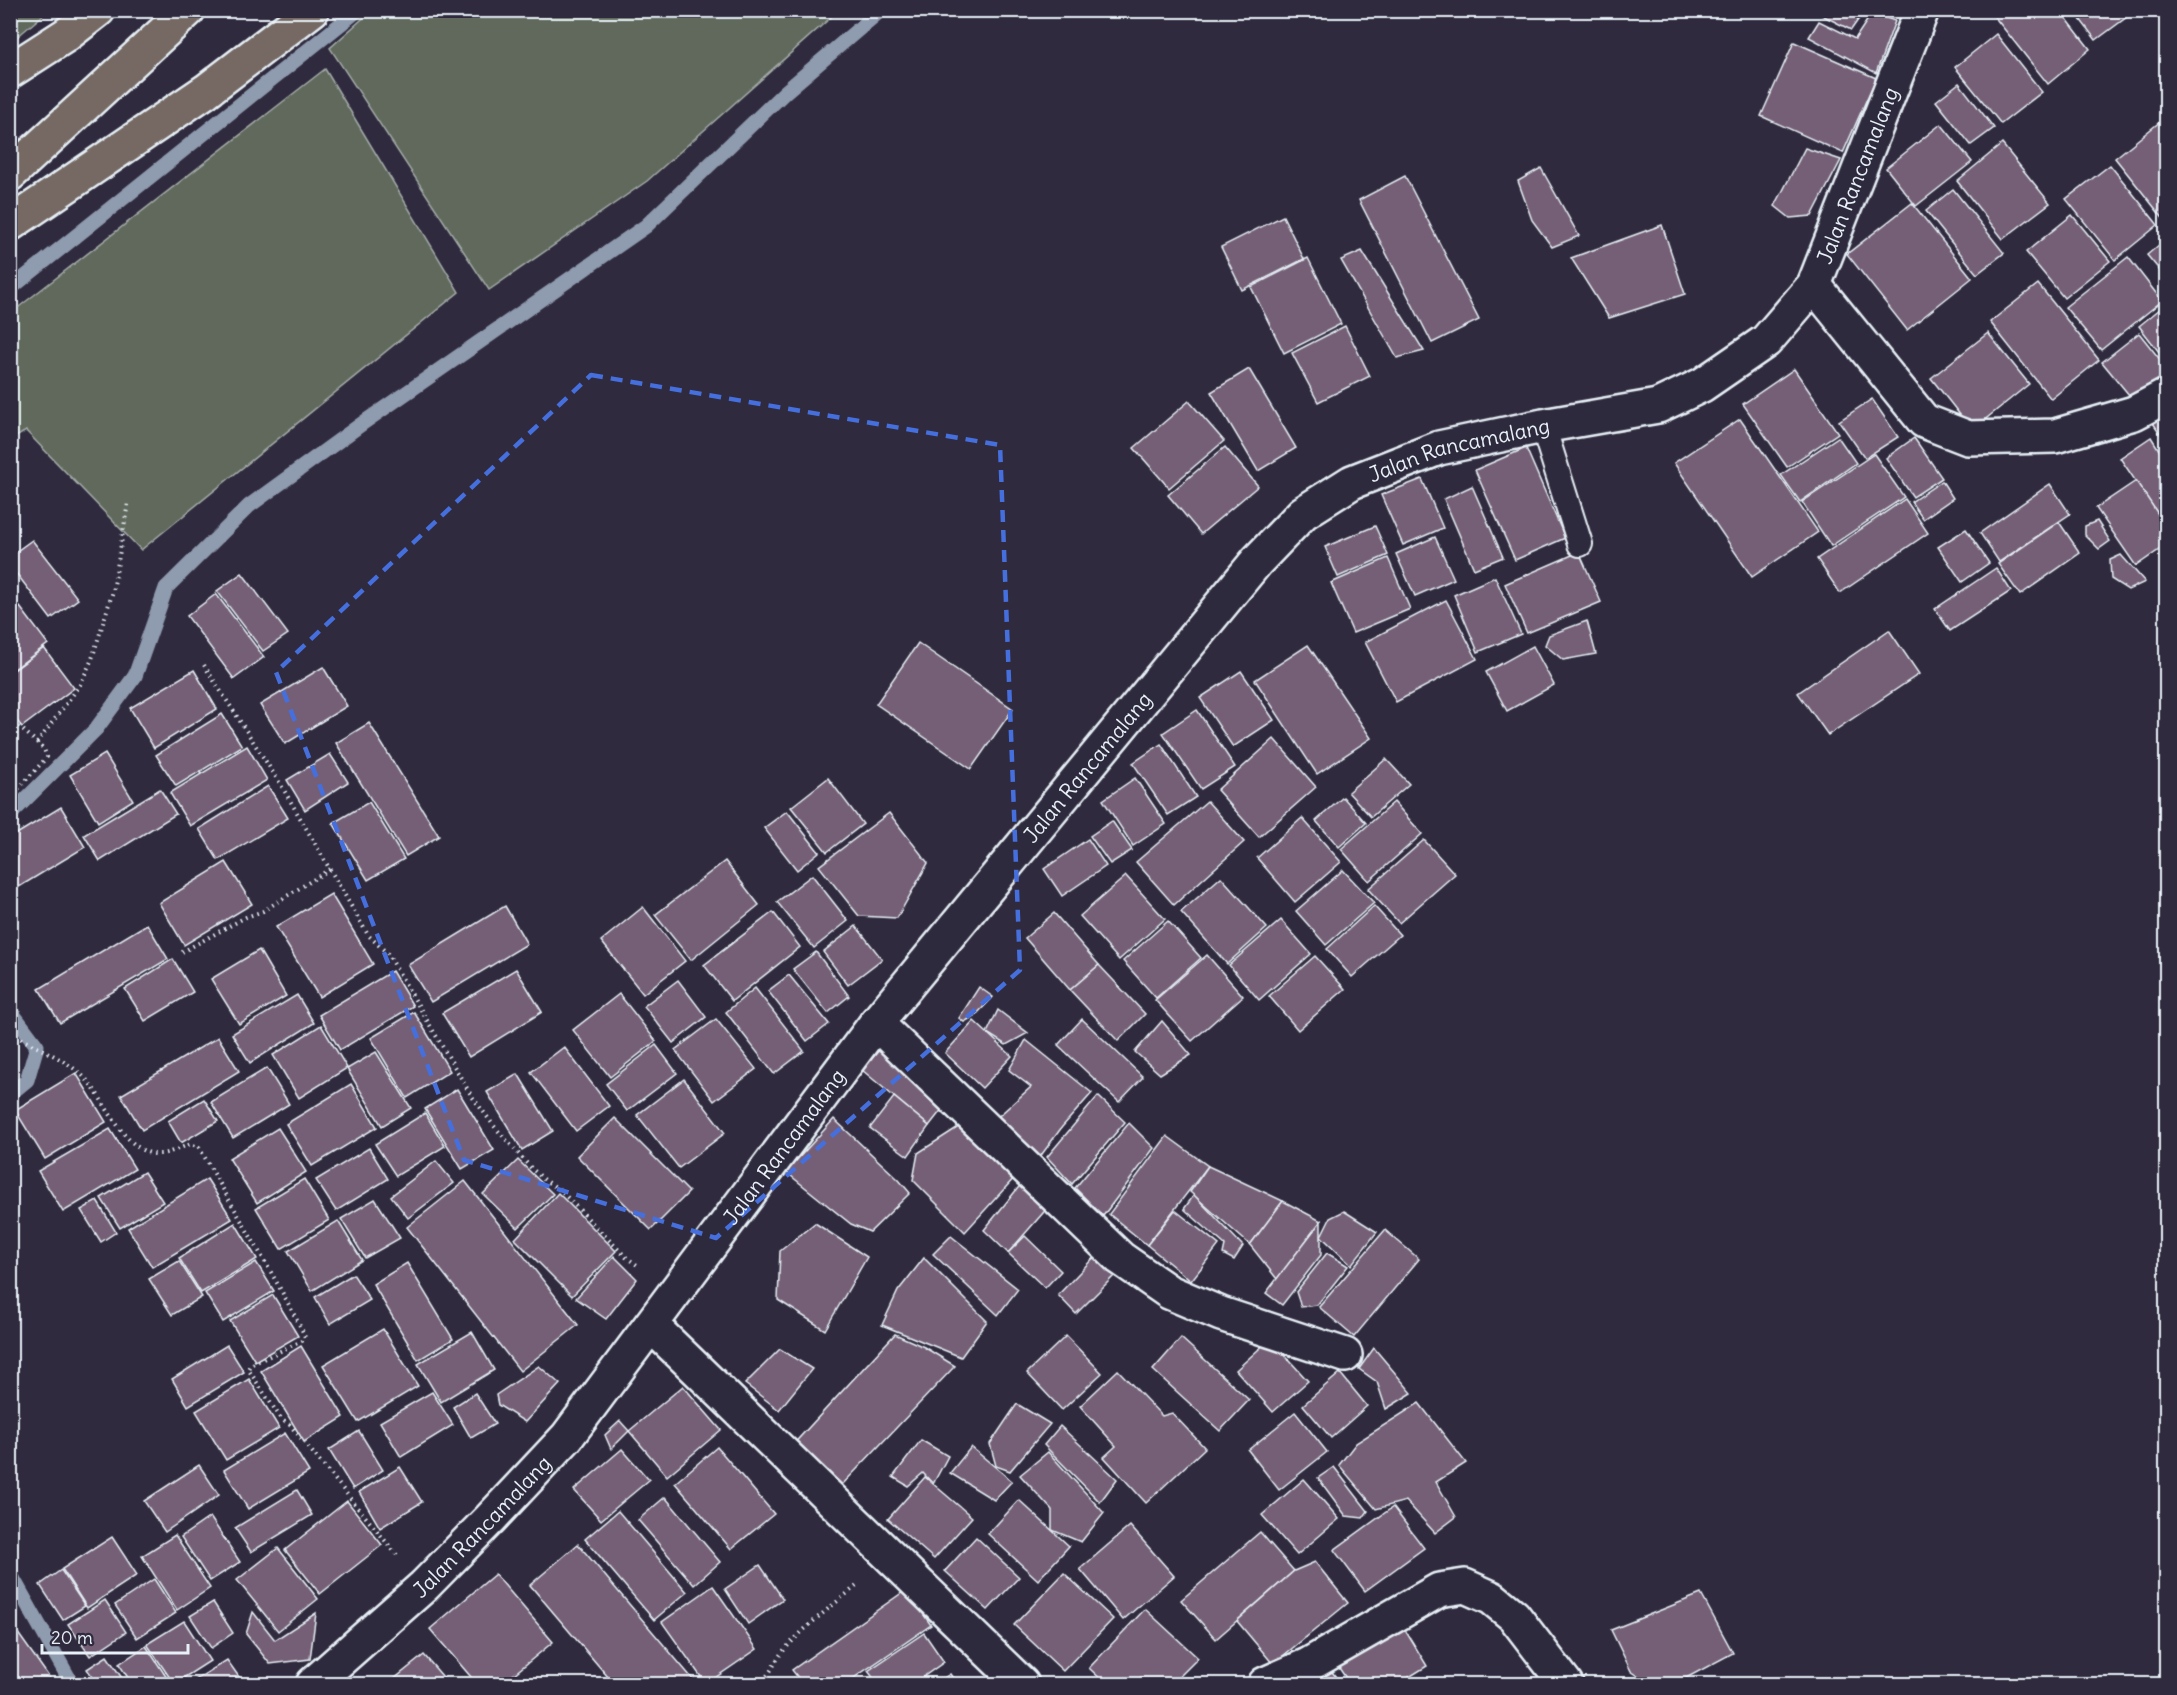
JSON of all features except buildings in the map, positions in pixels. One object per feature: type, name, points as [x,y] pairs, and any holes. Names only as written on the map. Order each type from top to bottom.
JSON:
[{"type":"highway","points":[[10,71],[66,35],[98,10]]},
{"type":"highway","points":[[10,174],[188,10]]},
{"type":"highway","points":[[10,224],[206,91],[312,10]]},
{"type":"street","name":"Jalan Rancamalang","points":[[313,1684],[424,1586],[567,1437],[876,1023],[1257,561],[1303,513],[1352,482],[1439,448],[1543,426],[1658,406],[1702,385],[1766,341],[1814,285],[1922,10]]},
{"type":"street","points":[[1814,285],[1924,421],[1968,438],[2055,436],[2134,413],[2166,396]]},
{"type":"street","points":[[876,1023],[1120,1258],[1169,1292],[1221,1314],[1345,1355]]},
{"type":"street","points":[[651,1325],[1022,1684]]},
{"type":"street","points":[[1265,1684],[1308,1665],[1439,1590],[1465,1586],[1492,1598],[1514,1616],[1566,1684]]},
{"type":"lane","points":[[1543,426],[1580,544]]},
{"type":"path","points":[[37,743],[80,685],[92,659],[113,591],[129,503]]},
{"type":"path","points":[[204,665],[281,785],[368,934],[388,954],[471,1095],[494,1126],[531,1168],[559,1189],[626,1257],[674,1293]]},
{"type":"path","points":[[10,718],[44,749],[47,758],[10,798]]},
{"type":"path","points":[[182,952],[254,913],[263,912],[330,869]]},
{"type":"path","points":[[10,1033],[71,1066],[87,1080],[123,1133],[138,1147],[149,1153],[161,1154],[191,1144],[199,1147],[279,1284],[305,1338],[250,1365],[248,1369],[282,1420],[290,1425],[364,1517],[424,1586]]},
{"type":"path","points":[[758,1684],[770,1674],[776,1659],[784,1649],[809,1625],[890,1558]]},
{"type":"highlighted area","points":[[591,375],[1000,445],[1020,970],[716,1238],[464,1160],[276,672]]},
{"type":"green space","points":[[11,10],[48,10],[48,11],[11,42]]},
{"type":"green space","points":[[371,11],[838,11],[647,181],[489,290],[330,48]]},
{"type":"green space","points":[[325,69],[459,292],[141,550],[26,431],[11,440],[11,313]]},
{"type":"waterway","points":[[10,289],[358,10]]},
{"type":"waterway","points":[[10,815],[96,729],[135,676],[166,588],[249,506],[363,423],[646,226],[785,92],[881,10]]},
{"type":"waterway","points":[[10,1010],[37,1046],[27,1080],[10,1094]]},
{"type":"waterway","points":[[10,1573],[72,1684]]}]
